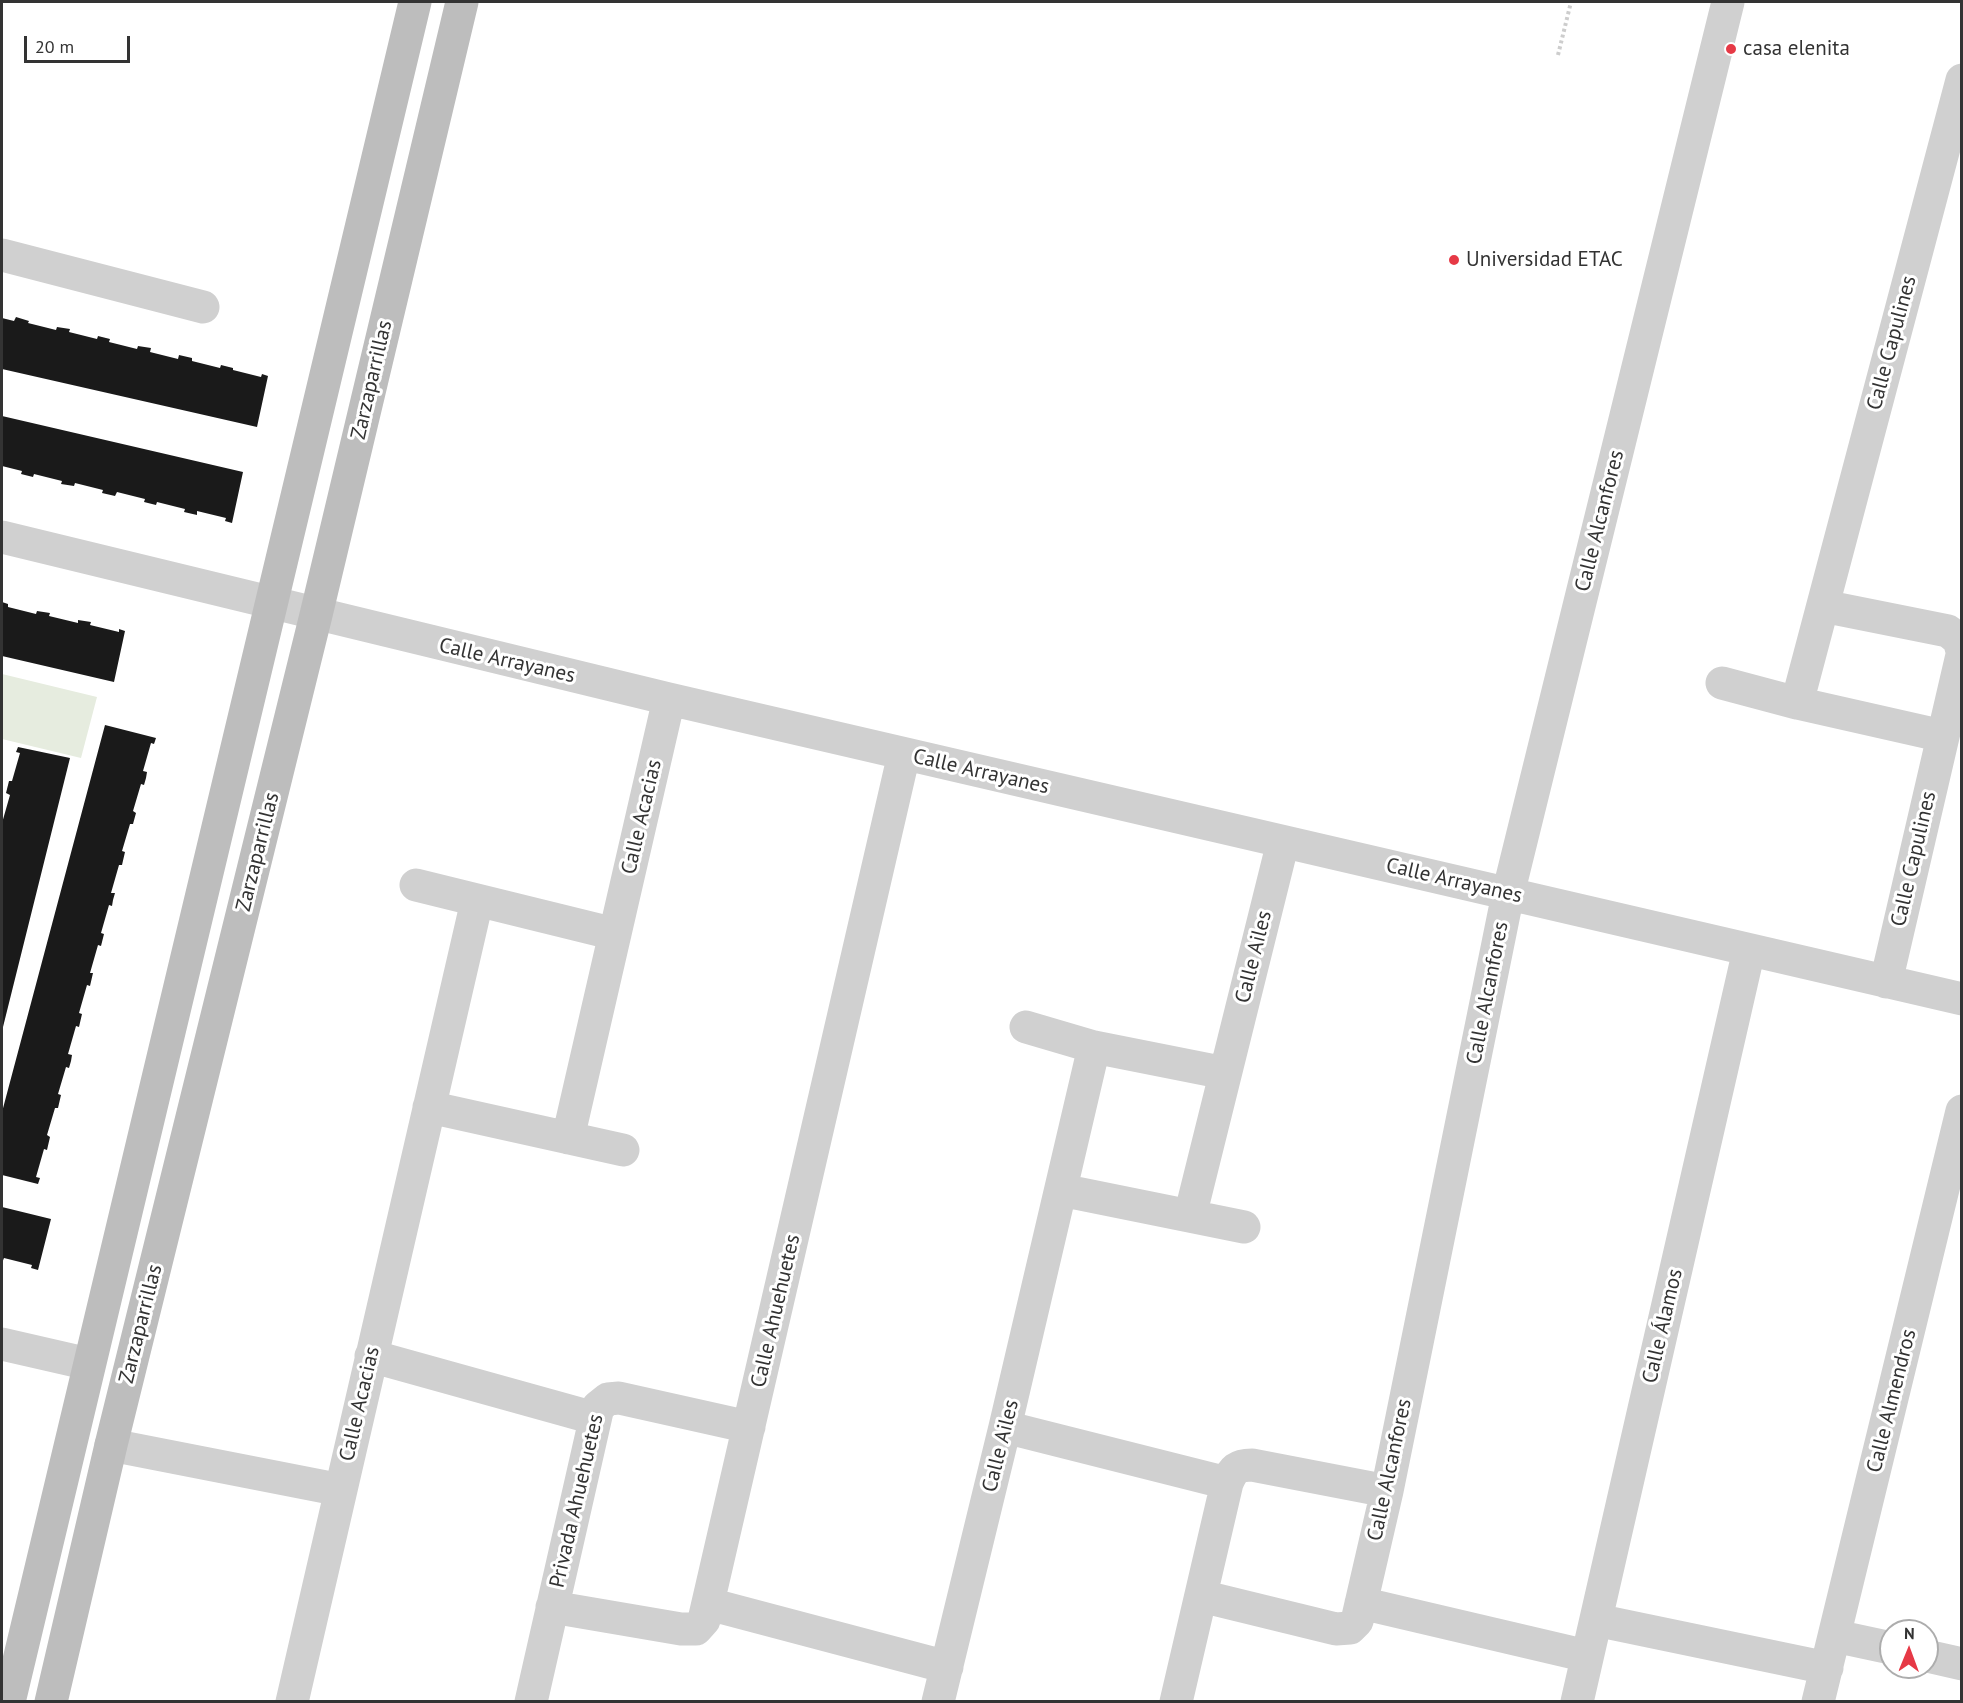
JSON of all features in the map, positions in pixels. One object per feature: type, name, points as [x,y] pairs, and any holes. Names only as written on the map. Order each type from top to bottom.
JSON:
[{"type":"street","name":"Zarzaparrillas","points":[[9,1701],[416,2]]},
{"type":"street","name":"Zarzaparrillas","points":[[51,1701],[111,1445],[316,615],[462,2]]},
{"type":"street","name":"Calle Alcanfores","points":[[1201,1596],[1336,1629],[1350,1628],[1357,1622],[1387,1491],[1508,894],[1728,2]]},
{"type":"street","name":"Calle Capulines","points":[[1797,703],[1962,80]]},
{"type":"street","points":[[2,255],[203,307]]},
{"type":"street","name":"Calle Arrayanes","points":[[2,537],[270,604],[669,699],[1962,999]]},
{"type":"street","name":"Calle Capulines","points":[[1823,606],[1948,631],[1959,640],[1962,653],[1886,982]]},
{"type":"street","points":[[1722,683],[1797,703],[1943,736]]},
{"type":"street","name":"Calle Acacias","points":[[568,1138],[669,699]]},
{"type":"street","name":"Calle Ahuehuetes","points":[[552,1607],[681,1629],[696,1629],[704,1620],[904,754]]},
{"type":"street","name":"Calle Ailes","points":[[1190,1216],[1283,842]]},
{"type":"street","points":[[416,885],[615,934]]},
{"type":"street","name":"Calle Acacias","points":[[292,1701],[477,901]]},
{"type":"street","name":"Calle Álamos","points":[[1577,1701],[1749,950]]},
{"type":"street","points":[[1026,1027],[1094,1047],[1225,1073]]},
{"type":"street","name":"Calle Ailes","points":[[938,1701],[1094,1047]]},
{"type":"street","points":[[429,1107],[623,1150]]},
{"type":"street","name":"Calle Almendros","points":[[1818,1701],[1962,1111]]},
{"type":"street","points":[[1061,1190],[1244,1227]]},
{"type":"street","points":[[2,1344],[89,1364]]},
{"type":"street","points":[[371,1356],[594,1418]]},
{"type":"street","name":"Privada Ahuehuetes","points":[[552,1607],[598,1407],[608,1399],[619,1398],[749,1427]]},
{"type":"street","points":[[1005,1427],[1227,1483]]},
{"type":"street","points":[[111,1445],[341,1490]]},
{"type":"street","points":[[1176,1701],[1227,1483],[1233,1470],[1241,1465],[1252,1465],[1387,1491]]},
{"type":"street","points":[[1361,1603],[1587,1656]]},
{"type":"street","points":[[709,1604],[947,1666]]},
{"type":"street","points":[[531,1701],[552,1607]]},
{"type":"street","points":[[1596,1620],[1827,1668]]},
{"type":"street","points":[[1835,1636],[1879,1645]]},
{"type":"street","points":[[1939,1659],[1962,1664]]},
{"type":"path","points":[[1558,55],[1571,2]]},
{"type":"shaded area","points":[[2,674],[97,697],[81,758],[2,739]]},
{"type":"building","points":[[16,317],[29,321],[28,323],[56,330],[57,327],[70,329],[69,332],[97,339],[98,336],[110,339],[109,342],[137,349],[138,346],[151,348],[150,352],[178,359],[179,355],[220,368],[221,365],[261,377],[262,374],[268,376],[257,427],[2,369],[2,318],[14,321]]},
{"type":"building","points":[[2,416],[243,472],[232,523],[225,521],[226,518],[197,511],[197,515],[184,512],[185,509],[157,502],[156,505],[144,502],[145,499],[117,492],[115,496],[102,493],[103,490],[75,483],[74,486],[61,484],[62,481],[34,474],[33,477],[21,474],[22,471],[2,466]]},
{"type":"building","points":[[2,602],[8,604],[8,607],[36,614],[37,611],[50,613],[49,616],[78,623],[78,620],[91,622],[90,625],[119,632],[119,629],[125,631],[114,682],[2,656]]},
{"type":"building","points":[[105,725],[156,738],[154,744],[151,743],[143,771],[147,772],[146,778],[144,785],[141,784],[133,811],[136,813],[133,824],[130,824],[122,851],[125,852],[122,865],[119,865],[111,893],[115,893],[112,906],[109,905],[101,933],[104,934],[101,946],[98,945],[90,973],[93,973],[90,986],[87,985],[79,1013],[82,1014],[79,1027],[76,1026],[68,1054],[72,1055],[71,1061],[69,1068],[66,1067],[58,1094],[61,1095],[58,1108],[55,1108],[47,1135],[50,1137],[36,1177],[40,1178],[38,1184],[2,1175],[2,1112]]},
{"type":"building","points":[[18,747],[70,758],[2,1031],[2,823],[10,795],[6,793],[9,781],[12,781],[20,753],[16,752]]},
{"type":"building","points":[[2,1207],[51,1219],[38,1270],[31,1268],[32,1265],[4,1258],[2,1263]]},
{"type":"place","name":"casa elenita","points":[[1731,49]]},
{"type":"place","name":"Universidad ETAC","points":[[1454,260]]}]
